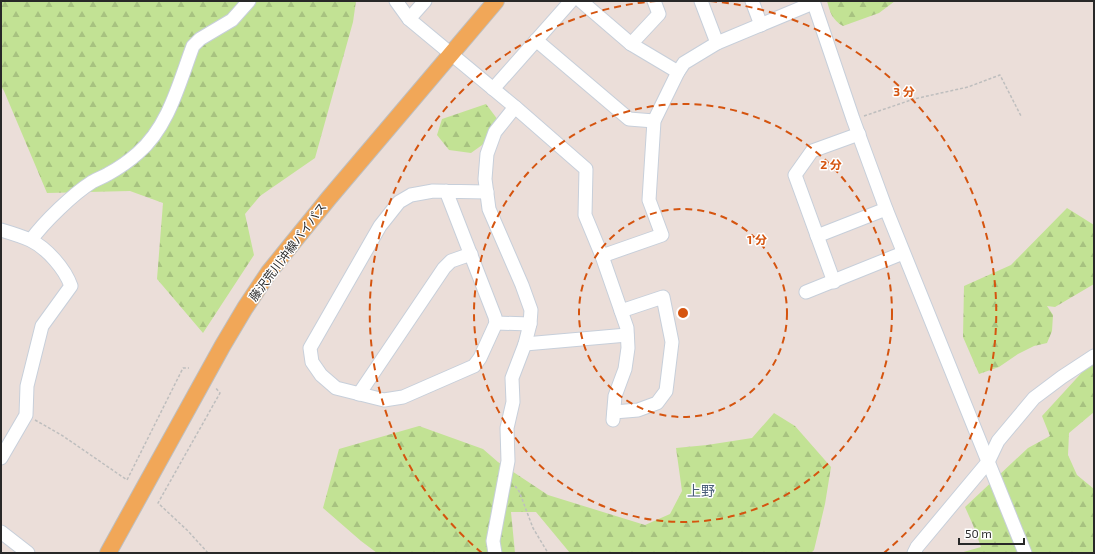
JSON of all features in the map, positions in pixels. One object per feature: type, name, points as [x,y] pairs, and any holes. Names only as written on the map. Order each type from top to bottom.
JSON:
[{"type":"main road","name":"藤沢荒川沖線バイパス","points":[[108,553],[223,345],[269,272],[496,1]]},
{"type":"street","points":[[31,240],[38,230],[80,190],[124,165],[156,134],[165,119],[193,46],[200,39],[232,20],[249,1]]},
{"type":"street","points":[[396,1],[409,19],[586,169],[585,215],[602,256],[621,311],[627,328],[628,348],[625,369],[615,396],[613,416],[638,410],[657,403],[666,391],[672,342],[663,297],[621,311]]},
{"type":"street","points":[[409,19],[425,1]]},
{"type":"street","points":[[493,89],[572,1]]},
{"type":"street","points":[[581,1],[631,44],[678,72]]},
{"type":"street","points":[[631,44],[660,14],[654,1]]},
{"type":"street","points":[[701,1],[717,43]]},
{"type":"street","points":[[752,1],[761,25]]},
{"type":"street","points":[[602,256],[662,235],[650,200],[654,121],[684,63],[717,43],[813,2],[858,134],[886,209],[1025,553]]},
{"type":"street","points":[[536,40],[629,119],[654,121]]},
{"type":"street","points":[[494,553],[492,541],[508,461],[507,428],[513,402],[512,378],[525,344],[530,324],[531,310],[522,285],[489,209],[485,179],[487,154],[495,132],[514,107]]},
{"type":"street","points":[[834,282],[795,175],[812,151],[858,134]]},
{"type":"street","points":[[446,191],[495,317],[496,323],[480,358],[474,366],[403,397],[384,400],[336,388],[322,375],[312,362],[310,348],[380,226],[399,202],[411,195],[433,190],[487,192]]},
{"type":"street","points":[[817,236],[886,209]]},
{"type":"street","points":[[1,230],[31,240],[57,262],[71,286],[42,326],[27,386],[26,415],[1,458]]},
{"type":"street","points":[[806,292],[903,253]]},
{"type":"street","points":[[359,394],[444,268],[451,261],[471,254]]},
{"type":"street","points":[[496,323],[530,324]]},
{"type":"street","points":[[525,344],[627,335]]},
{"type":"street","points":[[914,553],[917,547],[988,462],[998,441],[1034,398],[1062,376],[1094,356]]},
{"type":"street","points":[[1,532],[28,553]]},
{"type":"path","points":[[853,119],[914,98],[968,87],[1000,75],[1021,116]]},
{"type":"path","points":[[26,415],[63,436],[127,480],[183,368],[189,368]]},
{"type":"path","points":[[208,553],[183,525],[158,503],[220,393],[215,387]]},
{"type":"path","points":[[512,482],[519,491],[534,528],[548,553]]},
{"type":"green space","points":[[1,1],[356,1],[353,22],[315,158],[260,196],[245,214],[254,255],[203,333],[157,279],[163,203],[130,191],[47,193],[1,86]]},
{"type":"green space","points":[[827,1],[895,1],[879,13],[843,26],[839,24],[830,12]]},
{"type":"green space","points":[[486,104],[498,120],[489,140],[471,153],[449,150],[437,135],[442,119]]},
{"type":"green space","points":[[1067,208],[1094,225],[1094,284],[1055,307],[1047,306],[1053,315],[1052,331],[1047,343],[1034,346],[1018,354],[999,367],[979,374],[963,337],[964,286],[1011,265]]},
{"type":"green space","points":[[1094,364],[1094,412],[1069,433],[1068,455],[1077,475],[1094,489],[1094,553],[960,553],[981,547],[965,507],[1028,448],[1050,436],[1042,416],[1086,368]]},
{"type":"green space","points":[[774,413],[795,426],[831,467],[825,504],[814,550],[811,553],[570,553],[536,512],[511,512],[515,553],[377,553],[323,508],[339,449],[419,426],[483,449],[498,462],[548,495],[645,525],[670,514],[682,491],[676,448],[752,438]]},
{"type":"district","name":"上野","points":[[701,491]]}]
